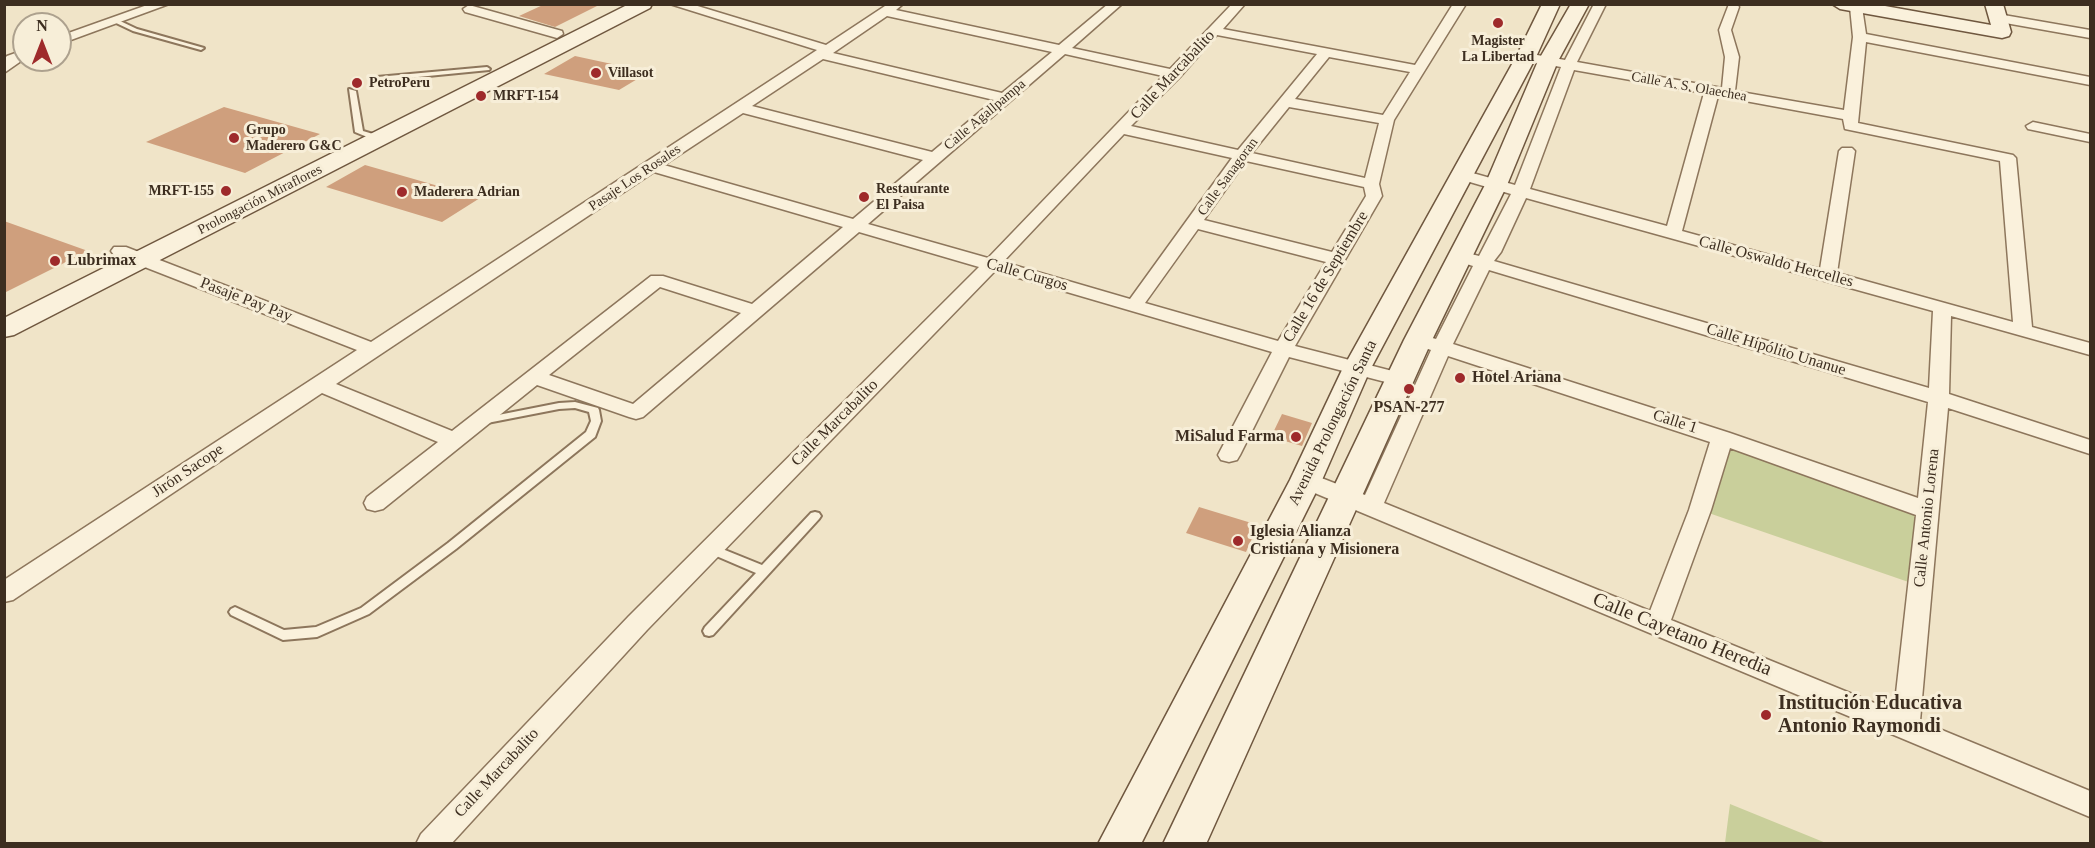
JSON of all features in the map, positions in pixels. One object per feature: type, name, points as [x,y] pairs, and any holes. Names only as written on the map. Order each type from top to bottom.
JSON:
[{"type":"street","points":[[72,36],[163,4]]},
{"type":"street","name":"Prolongación Miraflores","points":[[4,329],[144,260],[487,69],[618,4]]},
{"type":"street","name":"Prolongación Miraflores","points":[[4,307],[644,4]]},
{"type":"street","points":[[676,4],[827,52],[1005,98]]},
{"type":"street","points":[[1090,4],[1113,7]]},
{"type":"street","name":"Calle Marcabalito","points":[[431,843],[638,623],[991,265],[1175,74],[1239,4]]},
{"type":"street","name":"Calle 16 de Septiembre","points":[[1229,455],[1283,349],[1374,196],[1371,184],[1387,120],[1460,4]]},
{"type":"street","name":"Avenida Prolongación Santa","points":[[1119,843],[1306,480],[1356,370],[1526,57],[1551,4]]},
{"type":"street","points":[[1508,188],[1548,61],[1580,4]]},
{"type":"street","points":[[1184,843],[1358,501],[1430,343],[1600,4]]},
{"type":"street","points":[[1851,121],[1860,37],[1848,6],[1998,18],[2091,34]]},
{"type":"street","points":[[474,7],[557,34]]},
{"type":"street","name":"Calle Agallpampa","points":[[534,377],[636,412],[1113,7]]},
{"type":"street","points":[[1728,94],[1732,57],[1725,30],[1733,7]]},
{"type":"street","points":[[891,8],[1175,74]]},
{"type":"street","name":"Pasaje Los Rosales","points":[[372,349],[654,167],[738,107],[827,52],[891,8]]},
{"type":"street","points":[[1215,31],[1420,70]]},
{"type":"street","points":[[1860,37],[2091,81]]},
{"type":"street","name":"Calle Sanagoran","points":[[1134,306],[1241,157],[1326,52]]},
{"type":"street","name":"Calle A. S. Olaechea","points":[[1526,57],[1728,94],[2008,158],[2023,330]]},
{"type":"street","points":[[1673,234],[1712,91]]},
{"type":"street","points":[[1286,102],[1387,120]]},
{"type":"street","points":[[738,107],[935,158]]},
{"type":"street","points":[[2033,126],[2091,138]]},
{"type":"street","points":[[1122,129],[1371,184]]},
{"type":"street","points":[[1828,276],[1847,151]]},
{"type":"street","name":"Calle Curgos","points":[[654,167],[1356,370],[1401,380]]},
{"type":"street","name":"Calle Oswaldo Hercelles","points":[[1462,175],[2091,349]]},
{"type":"street","points":[[1194,223],[1337,259]]},
{"type":"street","name":"Pasaje Pay Pay","points":[[120,251],[372,349]]},
{"type":"street","name":"Calle Hipólito Unanue","points":[[1472,259],[1939,398],[2091,447]]},
{"type":"street","points":[[375,503],[657,280],[755,311]]},
{"type":"street","name":"Calle Antonio Lorena","points":[[1906,728],[1939,398],[1942,307]]},
{"type":"street","points":[[1358,501],[1401,380],[1430,343]]},
{"type":"street","name":"Calle 1","points":[[1430,343],[1722,438],[1929,511]]},
{"type":"street","name":"Jirón Sacope","points":[[4,593],[372,349]]},
{"type":"street","points":[[318,384],[454,440]]},
{"type":"street","points":[[1657,625],[1700,510],[1722,438]]},
{"type":"street","name":"Calle Cayetano Heredia","points":[[1306,480],[2091,804]]},
{"type":"lane","points":[[116,21],[135,30],[201,48]]},
{"type":"lane","points":[[377,79],[487,69]]},
{"type":"lane","points":[[352,91],[369,136]]},
{"type":"lane","points":[[235,612],[283,635],[317,632],[365,611],[452,546],[591,434],[596,421],[594,410],[575,405],[477,422]]},
{"type":"lane","points":[[709,631],[815,516]]},
{"type":"lane","points":[[711,549],[764,571]]},
{"type":"green space","points":[[1722,438],[1929,511],[1920,586],[1700,510]]},
{"type":"green space","points":[[1730,804],[1826,843],[1725,843]]},
{"type":"building","points":[[545,4],[601,4],[555,27],[519,16]]},
{"type":"building","name":"Villasot","points":[[575,56],[649,72],[619,90],[544,74]]},
{"type":"building","name":"Grupo Maderero G&C","points":[[224,107],[320,134],[245,173],[146,142]]},
{"type":"building","name":"Maderera Adrian","points":[[365,165],[480,198],[442,222],[326,187]]},
{"type":"building","points":[[4,221],[88,251],[4,293]]},
{"type":"building","points":[[1282,414],[1312,423],[1302,446],[1271,437]]},
{"type":"building","points":[[1199,507],[1258,525],[1246,552],[1186,533]]},
{"type":"place","name":"Magister La Libertad","points":[[1498,23]]},
{"type":"place","name":"Villasot","points":[[596,73]]},
{"type":"place","name":"PetroPeru","points":[[357,83]]},
{"type":"place","name":"MRFT-154","points":[[481,96]]},
{"type":"place","name":"Grupo Maderero G&C","points":[[234,138]]},
{"type":"place","name":"MRFT-155","points":[[226,191]]},
{"type":"place","name":"Maderera Adrian","points":[[402,192]]},
{"type":"place","name":"Restaurante El Paisa","points":[[864,197]]},
{"type":"place","name":"Lubrimax","points":[[55,261]]},
{"type":"place","name":"Hotel Ariana","points":[[1460,378]]},
{"type":"place","name":"PSAN-277","points":[[1409,389]]},
{"type":"place","name":"MiSalud Farma","points":[[1296,437]]},
{"type":"place","name":"Iglesia Alianza Cristiana y Misionera","points":[[1238,541]]},
{"type":"place","name":"Institución Educativa Antonio Raymondi","points":[[1766,715]]}]
